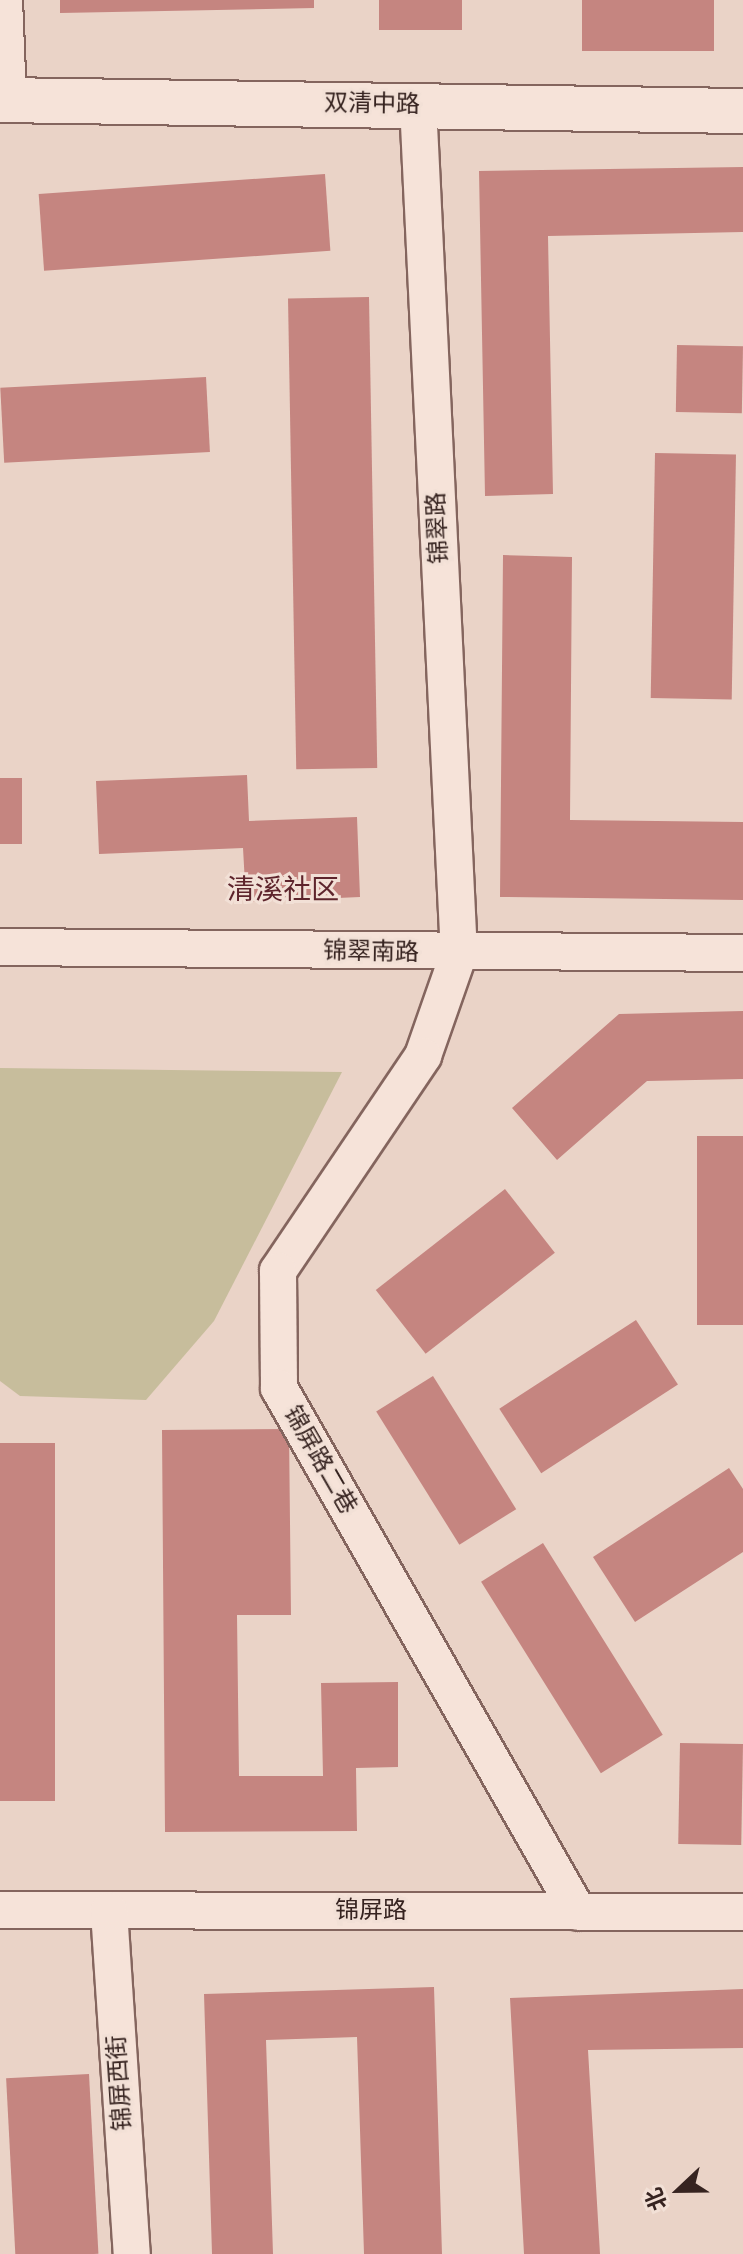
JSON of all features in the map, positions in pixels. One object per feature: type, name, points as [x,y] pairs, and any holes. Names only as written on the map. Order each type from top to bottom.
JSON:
[{"type":"street","points":[[4,0],[4,100]]},
{"type":"street","name":"双清中路","points":[[4,100],[743,111]]},
{"type":"street","name":"锦翠路","points":[[418,104],[459,953]]},
{"type":"street","name":"锦翠南路","points":[[0,947],[743,953]]},
{"type":"street","name":"锦屏路二巷","points":[[459,953],[423,1056],[278,1271],[279,1388],[578,1912]]},
{"type":"street","name":"锦屏路","points":[[0,1910],[743,1912]]},
{"type":"street","name":"锦屏西街","points":[[109,1911],[132,2254]]},
{"type":"shaded area","points":[[0,1068],[342,1072],[214,1321],[146,1400],[20,1396],[0,1381]]},
{"type":"building","points":[[60,0],[314,0],[314,8],[60,13]]},
{"type":"building","points":[[379,0],[462,0],[462,30],[379,30]]},
{"type":"building","points":[[582,0],[714,0],[714,51],[582,51]]},
{"type":"building","points":[[743,167],[743,232],[548,236],[553,494],[485,496],[479,171]]},
{"type":"building","points":[[325,174],[330,251],[44,271],[39,194]]},
{"type":"building","points":[[369,297],[377,768],[296,769],[288,298]]},
{"type":"building","points":[[677,345],[743,346],[742,413],[676,412]]},
{"type":"building","points":[[206,377],[210,452],[4,463],[0,388]]},
{"type":"building","points":[[655,453],[736,454],[732,699],[651,698]]},
{"type":"building","points":[[503,555],[572,557],[570,820],[743,822],[743,900],[500,897]]},
{"type":"building","points":[[247,775],[249,821],[357,817],[360,897],[246,902],[243,848],[99,854],[96,781]]},
{"type":"building","points":[[0,778],[22,778],[22,844],[0,844]]},
{"type":"building","points":[[743,1011],[743,1079],[647,1081],[557,1160],[512,1108],[619,1014]]},
{"type":"building","points":[[697,1136],[743,1136],[743,1325],[697,1325]]},
{"type":"building","points":[[505,1189],[555,1253],[426,1354],[376,1290]]},
{"type":"building","points":[[636,1320],[678,1385],[541,1473],[499,1409]]},
{"type":"building","points":[[433,1376],[516,1509],[459,1545],[376,1412]]},
{"type":"building","points":[[289,1429],[291,1615],[237,1615],[239,1776],[323,1776],[321,1683],[398,1682],[398,1767],[356,1768],[357,1831],[165,1832],[162,1430]]},
{"type":"building","points":[[0,1443],[55,1443],[55,1801],[0,1801]]},
{"type":"building","points":[[729,1468],[743,1489],[743,1552],[635,1622],[593,1557]]},
{"type":"building","points":[[543,1543],[663,1735],[601,1773],[481,1582]]},
{"type":"building","points":[[680,1743],[743,1744],[741,1845],[678,1844]]},
{"type":"building","points":[[434,1987],[442,2254],[364,2254],[357,2037],[266,2040],[273,2254],[212,2254],[204,1994]]},
{"type":"building","points":[[743,1989],[743,2048],[588,2050],[600,2254],[524,2254],[510,1998]]},
{"type":"building","points":[[89,2074],[98,2254],[15,2254],[6,2078]]},
{"type":"district","name":"清溪社区","points":[[283,890]]}]
